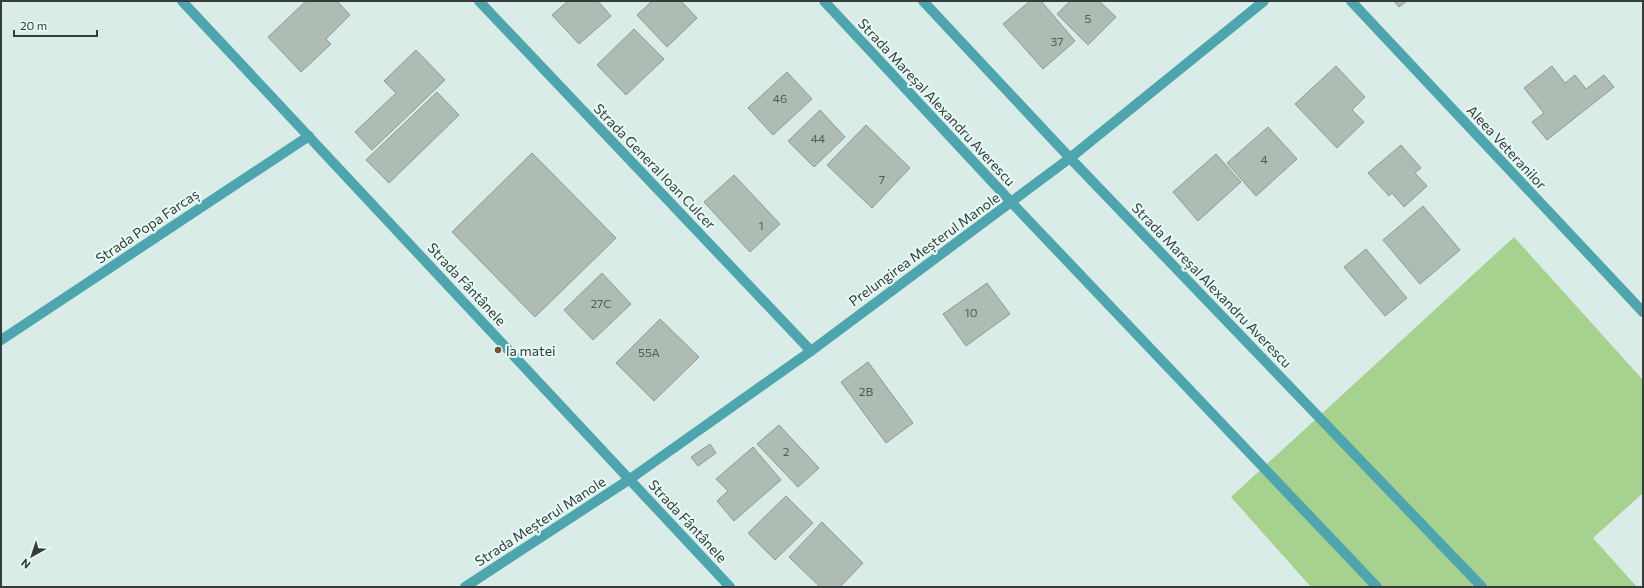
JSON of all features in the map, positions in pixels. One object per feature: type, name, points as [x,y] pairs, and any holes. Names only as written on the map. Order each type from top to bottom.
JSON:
[{"type":"street","name":"Strada Fântânele","points":[[182,1],[730,587]]},
{"type":"street","name":"Strada General Ioan Culcer","points":[[479,1],[811,351]]},
{"type":"street","name":"Strada Mareșal Alexandru Averescu","points":[[824,1],[1011,202],[1377,587]]},
{"type":"street","name":"Strada Mareșal Alexandru Averescu","points":[[923,1],[1070,158],[1482,587]]},
{"type":"street","name":"Prelungirea Meșterul Manole","points":[[630,479],[811,351],[1070,158],[1264,1]]},
{"type":"street","name":"Aleea Veteranilor","points":[[1351,1],[1643,312]]},
{"type":"street","name":"Strada Popa Farcaș","points":[[1,340],[309,136]]},
{"type":"street","name":"Strada Meșterul Manole","points":[[465,587],[630,479]]},
{"type":"green space","points":[[1514,237],[1643,380],[1643,493],[1593,538],[1637,587],[1311,587],[1231,497]]},
{"type":"building","points":[[306,1],[337,1],[350,15],[326,39],[331,44],[301,72],[268,37]]},
{"type":"building","points":[[568,1],[598,1],[611,16],[579,44],[552,15]]},
{"type":"building","points":[[652,1],[681,1],[697,18],[667,47],[637,15]]},
{"type":"building","points":[[1030,1],[1041,1],[1075,41],[1043,69],[1003,24]]},
{"type":"building","points":[[1070,1],[1099,1],[1116,17],[1088,45],[1057,14]]},
{"type":"building","points":[[1394,1],[1407,1],[1399,7]]},
{"type":"building","points":[[634,29],[664,59],[626,95],[597,65]]},
{"type":"building","points":[[416,50],[445,80],[372,150],[355,132],[396,93],[384,81]]},
{"type":"building","points":[[1336,66],[1365,97],[1352,110],[1364,122],[1337,148],[1295,104]]},
{"type":"building","points":[[1552,66],[1565,83],[1575,75],[1586,89],[1604,75],[1614,87],[1547,140],[1532,122],[1544,113],[1524,88]]},
{"type":"building","points":[[787,72],[812,99],[773,135],[748,108]]},
{"type":"building","points":[[437,92],[459,115],[389,183],[366,160]]},
{"type":"building","points":[[820,110],[845,137],[814,167],[788,141]]},
{"type":"building","points":[[866,125],[910,168],[872,208],[827,165]]},
{"type":"building","points":[[1268,127],[1297,159],[1256,196],[1227,163]]},
{"type":"building","points":[[1401,145],[1421,168],[1415,173],[1427,186],[1404,207],[1392,193],[1389,196],[1368,173]]},
{"type":"building","points":[[532,153],[616,238],[535,317],[452,232]]},
{"type":"building","points":[[1216,154],[1241,182],[1198,221],[1173,192]]},
{"type":"building","points":[[734,175],[780,224],[750,252],[704,202]]},
{"type":"building","points":[[1423,206],[1460,250],[1420,284],[1383,240]]},
{"type":"building","points":[[1366,249],[1407,298],[1385,316],[1344,267]]},
{"type":"building","points":[[602,273],[631,304],[593,340],[564,310]]},
{"type":"building","points":[[987,283],[1010,314],[966,346],[943,314]]},
{"type":"building","points":[[660,319],[699,357],[654,401],[616,363]]},
{"type":"building","points":[[868,362],[913,423],[886,443],[841,382]]},
{"type":"building","points":[[779,425],[819,468],[798,487],[757,444]]},
{"type":"building","points":[[710,444],[716,453],[698,466],[691,457]]},
{"type":"building","points":[[753,447],[781,480],[734,521],[717,501],[728,491],[716,479]]},
{"type":"building","points":[[786,496],[813,523],[775,560],[748,533]]},
{"type":"building","points":[[822,522],[863,563],[840,587],[820,587],[789,557]]},
{"type":"place","name":"la matei","points":[[498,350]]}]
